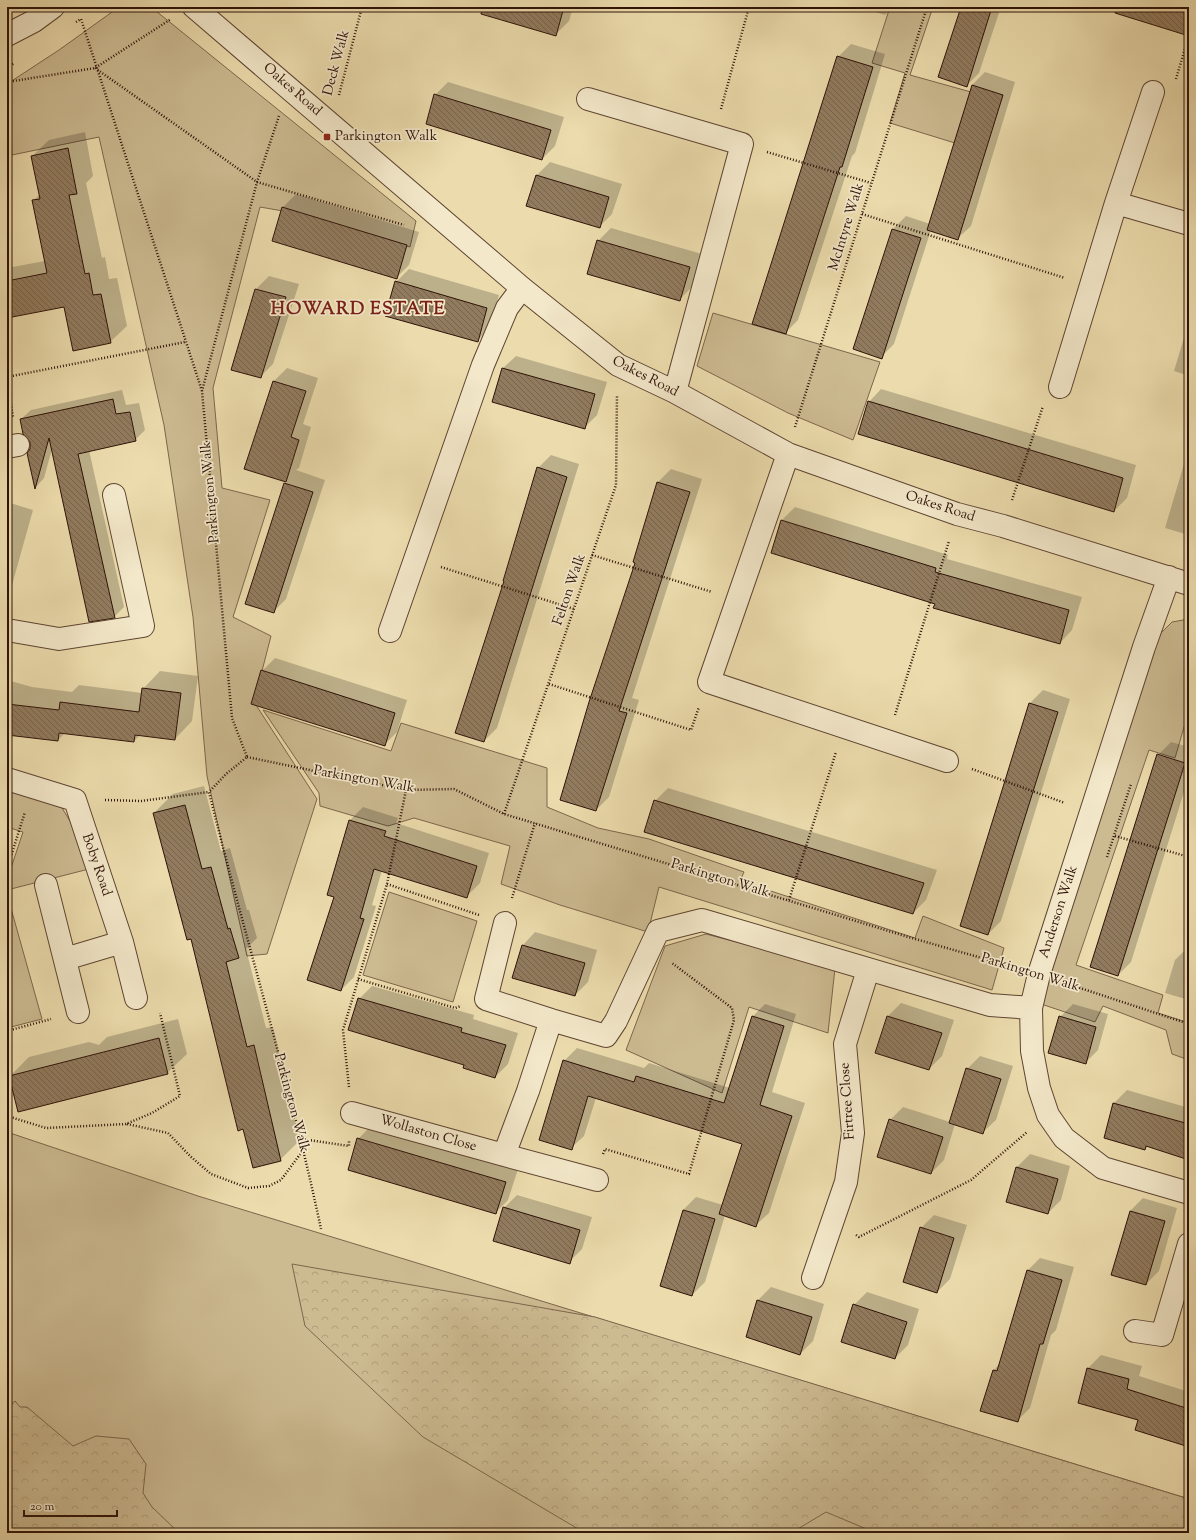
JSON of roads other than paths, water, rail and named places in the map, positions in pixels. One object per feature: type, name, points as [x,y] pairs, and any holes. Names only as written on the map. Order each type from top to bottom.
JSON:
[{"type":"street","points":[[7,35],[34,20],[52,7]]},
{"type":"street","name":"Oakes Road","points":[[185,11],[289,87],[522,288],[618,365],[675,392],[788,454],[957,514],[1003,526],[1179,581]]},
{"type":"street","points":[[1060,387],[1116,203],[1153,92]]},
{"type":"street","points":[[588,100],[742,144],[675,392]]},
{"type":"street","points":[[1116,203],[1189,224]]},
{"type":"street","points":[[390,631],[483,365],[507,308],[522,288]]},
{"type":"street","points":[[788,454],[709,682],[947,761]]},
{"type":"street","points":[[7,630],[59,639],[143,626],[114,495]]},
{"type":"street","name":"Anderson Walk","points":[[1179,581],[1144,647],[1030,1008],[1032,1051],[1039,1088],[1048,1115],[1064,1138],[1102,1168],[1189,1193]]},
{"type":"street","name":"Boby Road","points":[[7,779],[74,800],[122,942],[136,998]]},
{"type":"street","points":[[46,885],[78,1012]]},
{"type":"street","points":[[505,923],[486,999],[606,1036],[616,1021],[658,931],[702,920],[990,1005],[1030,1008]]},
{"type":"street","points":[[65,959],[122,942]]},
{"type":"street","name":"Firtree Close","points":[[813,1278],[846,1182],[854,1133],[845,1044],[868,970]]},
{"type":"street","points":[[504,1155],[528,1091],[551,1020]]},
{"type":"street","name":"Wollaston Close","points":[[352,1113],[597,1180]]},
{"type":"street","points":[[1135,1331],[1162,1335],[1189,1244]]},
{"type":"place","name":"Parkington Walk","points":[[327,137]]},
{"type":"district","name":"HOWARD ESTATE","points":[[358,310]]}]
